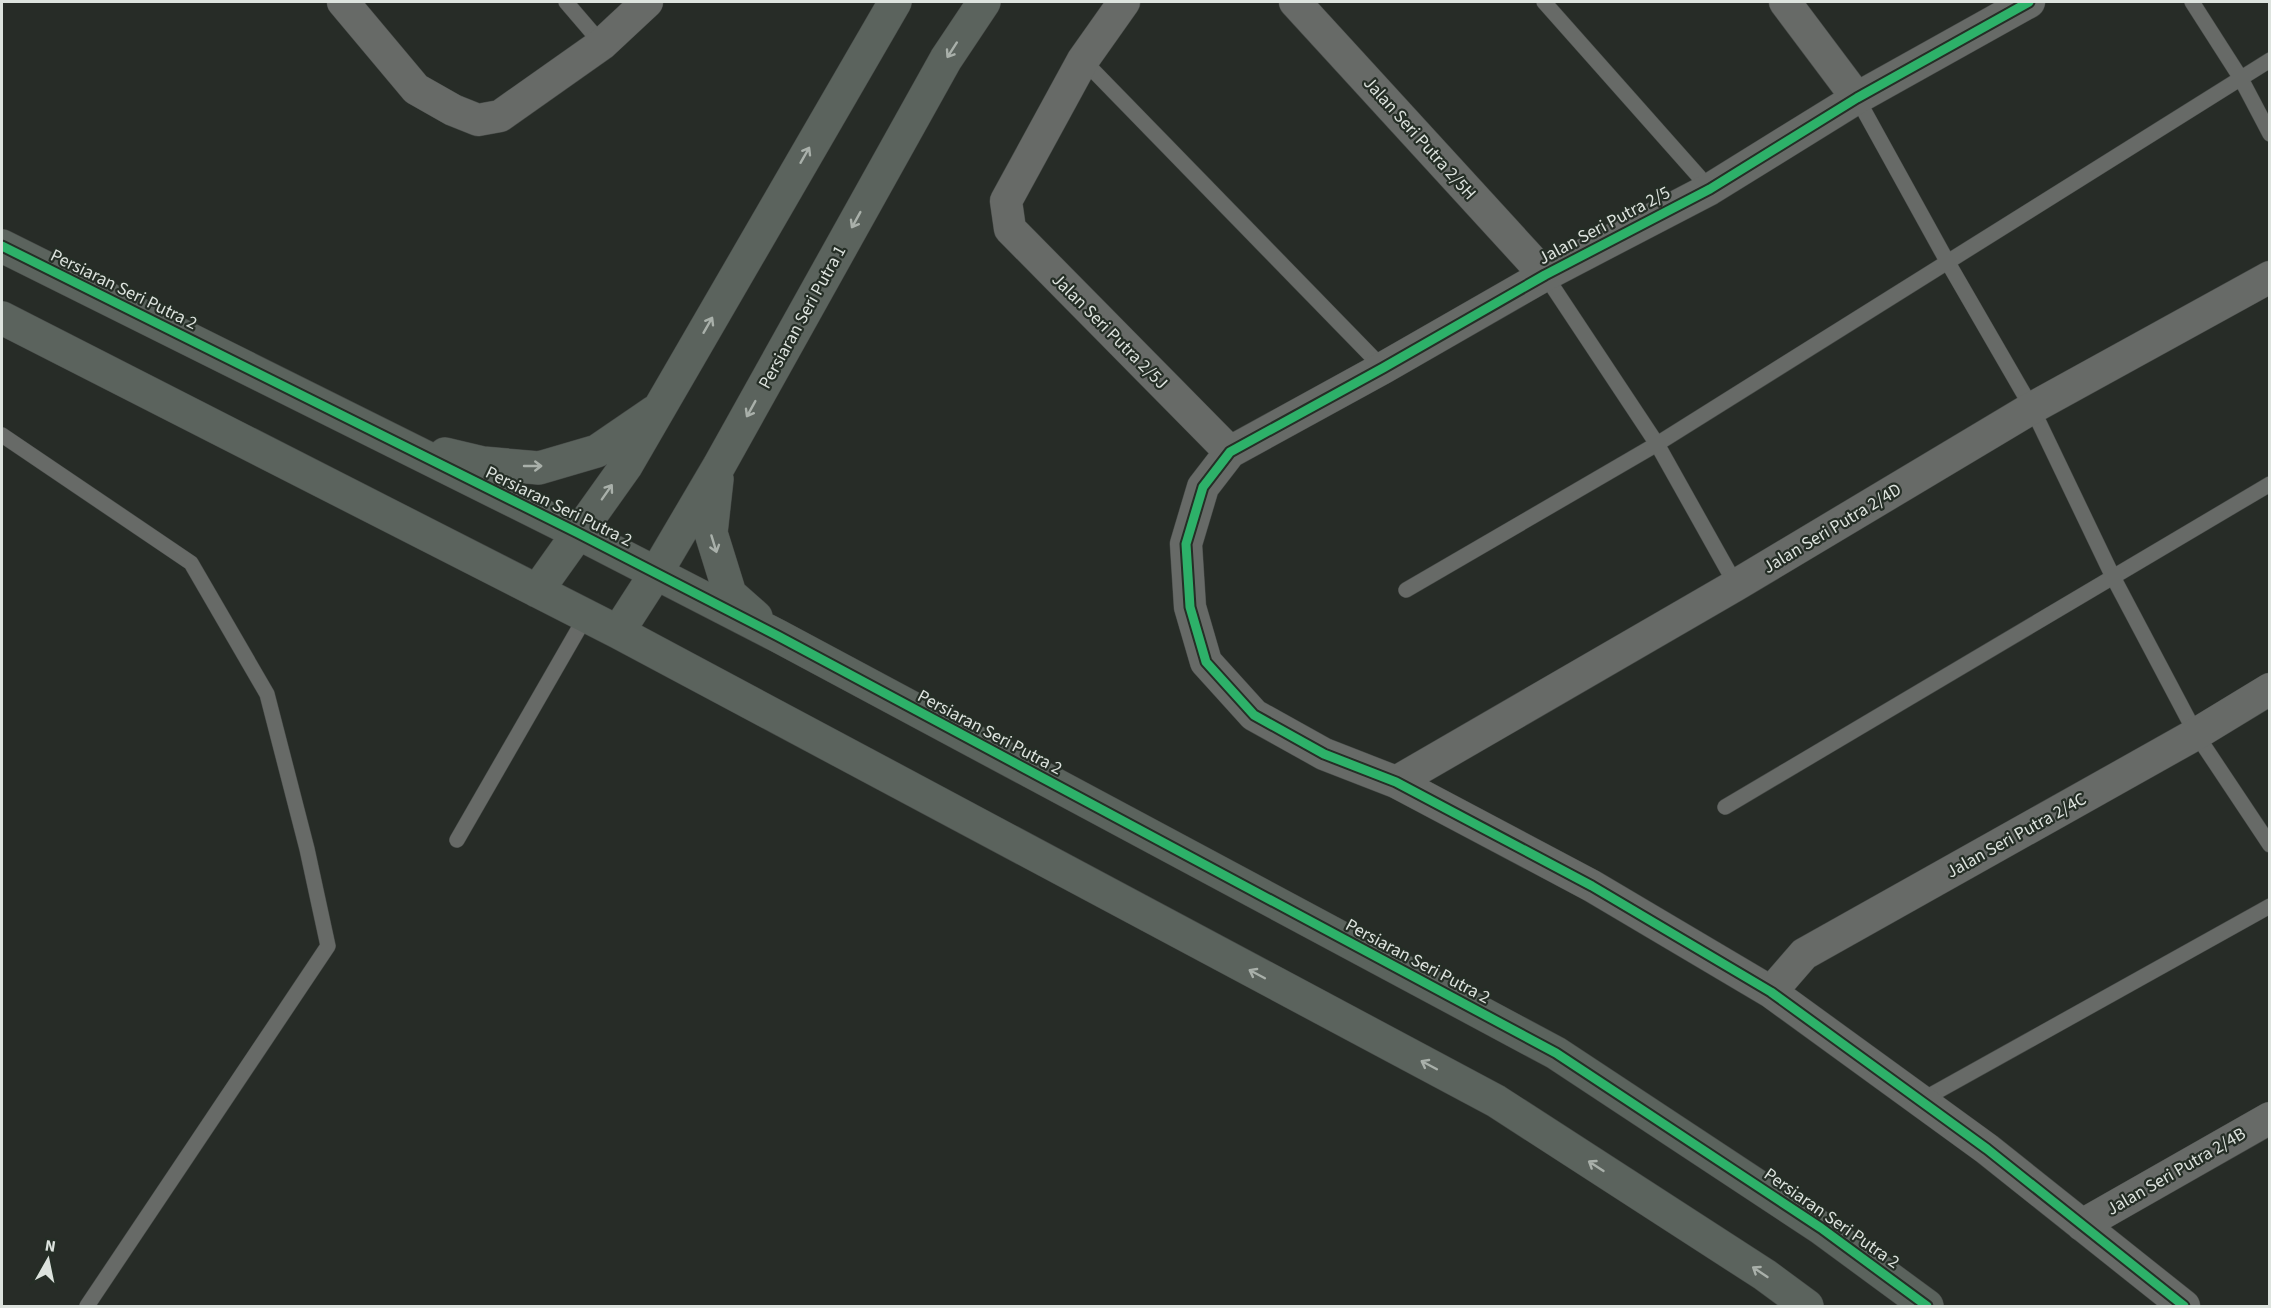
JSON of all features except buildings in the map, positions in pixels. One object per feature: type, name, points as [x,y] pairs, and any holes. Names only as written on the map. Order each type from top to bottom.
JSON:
[{"type":"street","points":[[343,2],[416,88],[453,110],[478,120],[500,116],[602,44],[647,2]]},
{"type":"street","points":[[537,591],[626,466],[895,2]]},
{"type":"street","name":"Persiaran Seri Putra 1","points":[[618,632],[719,466],[946,59],[984,2]]},
{"type":"street","points":[[1083,60],[1124,2]]},
{"type":"street","name":"Jalan Seri Putra 2/5H","points":[[1295,2],[1545,275]]},
{"type":"street","points":[[1785,2],[1857,98]]},
{"type":"street","name":"Jalan Seri Putra 2/5","points":[[2029,2],[1857,98],[1710,189],[1545,275],[1230,452],[1203,488],[1186,544],[1190,607],[1206,662],[1254,715],[1324,754],[1396,782],[1592,885],[1771,992],[1987,1149],[2184,1306]]},
{"type":"street","name":"Jalan Seri Putra 2/5J","points":[[1083,60],[1006,201],[1010,229],[1230,452]]},
{"type":"street","name":"Persiaran Seri Putra 2","points":[[2,246],[393,443],[578,533],[778,636],[1556,1053],[1821,1228],[1927,1306]]},
{"type":"street","name":"Jalan Seri Putra 2/4D","points":[[1396,782],[1736,585],[2032,408],[2270,277]]},
{"type":"street","points":[[2,318],[618,632],[1496,1101],[1765,1275],[1807,1306]]},
{"type":"street","points":[[393,443],[483,463],[539,468],[597,451],[660,408]]},
{"type":"street","points":[[719,466],[711,533],[730,594],[778,636]]},
{"type":"street","name":"Jalan Seri Putra 2/4C","points":[[1771,992],[1804,954],[2196,734],[2270,689]]},
{"type":"street","name":"Jalan Seri Putra 2/4B","points":[[2082,1225],[2270,1118]]},
{"type":"lane","points":[[566,2],[602,44]]},
{"type":"lane","points":[[1544,2],[1710,189]]},
{"type":"lane","points":[[2192,2],[2240,77],[2270,134]]},
{"type":"lane","points":[[1083,60],[1383,368]]},
{"type":"lane","points":[[1406,590],[1657,444],[2270,60]]},
{"type":"lane","points":[[1857,98],[2032,408],[2114,577],[2196,734],[2270,845]]},
{"type":"lane","points":[[1545,275],[1657,444],[1736,585]]},
{"type":"lane","points":[[2,435],[191,563],[267,694],[307,849],[328,946],[87,1306]]},
{"type":"lane","points":[[1725,807],[2270,484]]},
{"type":"lane","points":[[457,840],[586,616]]},
{"type":"lane","points":[[1920,1101],[2270,906]]},
{"type":"cycle path","points":[[2029,2],[1857,98],[1710,189],[1545,275],[1230,452],[1203,487],[1186,544],[1190,607],[1206,662],[1254,715],[1324,754],[1396,782],[1592,886],[1771,992],[1987,1149],[2184,1306]]},
{"type":"cycle path","points":[[2,246],[578,533],[778,636],[1556,1053],[1821,1228],[1927,1306]]}]
